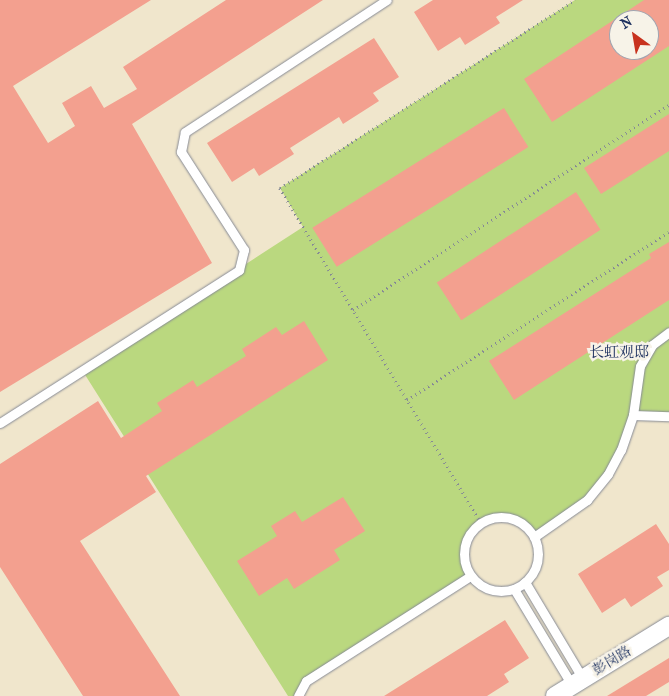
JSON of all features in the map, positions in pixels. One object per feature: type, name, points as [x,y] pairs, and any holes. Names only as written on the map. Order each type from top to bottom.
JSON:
[{"type":"street","name":"彭岗路","points":[[556,696],[669,626]]},
{"type":"lane","points":[[0,423],[239,270],[244,250],[181,152],[185,132],[387,0]]},
{"type":"lane","points":[[534,537],[587,500],[608,474],[621,450],[633,414],[640,366],[652,345],[669,332]]},
{"type":"lane","points":[[633,414],[669,416]]},
{"type":"lane","points":[[504,518],[516,521],[534,537],[537,561],[525,582],[514,589],[490,590],[470,576],[464,553],[469,536],[481,523],[504,518]]},
{"type":"lane","points":[[298,696],[306,682],[470,576]]},
{"type":"lane","points":[[525,582],[578,682]]},
{"type":"lane","points":[[514,589],[578,682]]},
{"type":"path","points":[[481,523],[280,188],[575,0]]},
{"type":"path","points":[[353,310],[669,105]]},
{"type":"path","points":[[407,400],[669,232]]},
{"type":"green space","points":[[575,0],[669,0],[669,416],[633,415],[621,450],[587,500],[534,537],[516,521],[504,518],[481,523],[472,531],[463,553],[470,576],[306,681],[298,696],[288,696],[82,370],[303,227],[280,188]]},
{"type":"building","points":[[0,0],[151,0],[13,86],[48,143],[75,126],[62,103],[91,86],[104,108],[137,89],[123,67],[226,0],[323,0],[132,124],[212,263],[0,392]]},
{"type":"building","points":[[433,0],[523,0],[496,17],[500,23],[465,45],[460,37],[438,51],[414,12]]},
{"type":"building","points":[[644,0],[669,0],[669,46],[659,52],[659,10],[629,10]]},
{"type":"building","points":[[609,23],[609,60],[647,60],[552,122],[524,79]]},
{"type":"building","points":[[374,38],[399,77],[373,93],[379,101],[343,124],[339,117],[290,148],[294,154],[259,176],[254,168],[232,182],[207,143]]},
{"type":"building","points":[[504,108],[528,147],[337,267],[312,228]]},
{"type":"building","points":[[669,114],[669,151],[601,194],[584,168]]},
{"type":"building","points":[[576,192],[601,230],[461,320],[437,282]]},
{"type":"building","points":[[669,242],[669,300],[514,400],[489,361],[651,258],[649,254]]},
{"type":"building","points":[[304,321],[328,360],[146,476],[156,492],[80,541],[180,696],[83,696],[0,567],[0,464],[98,401],[121,438],[162,411],[157,403],[193,380],[197,387],[246,356],[242,349],[276,327],[282,335]]},
{"type":"building","points":[[343,497],[365,531],[334,550],[340,560],[294,589],[287,578],[259,596],[237,561],[277,536],[271,526],[295,511],[302,522]]},
{"type":"building","points":[[656,524],[669,544],[669,570],[657,577],[663,586],[631,607],[625,598],[602,613],[578,574]]},
{"type":"building","points":[[505,620],[529,658],[504,674],[509,682],[487,696],[384,696]]},
{"type":"building","points":[[669,658],[669,682],[646,696],[607,696]]},
{"type":"district","name":"长虹观邸","points":[[619,353]]}]
